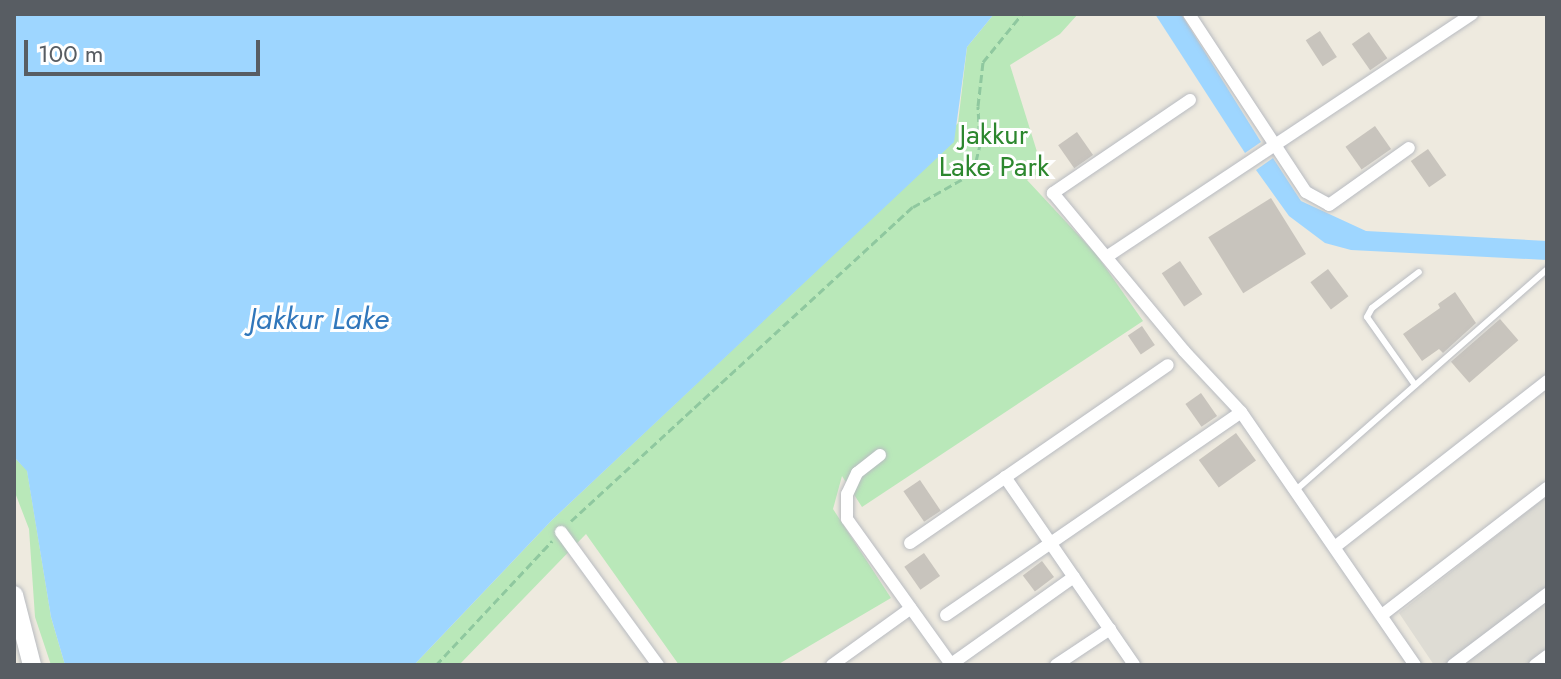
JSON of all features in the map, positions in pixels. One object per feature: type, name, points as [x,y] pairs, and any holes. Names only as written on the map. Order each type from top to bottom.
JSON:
[{"type":"street","points":[[1189,14],[1306,192],[1329,205],[1409,148]]},
{"type":"street","points":[[1108,256],[1472,14]]},
{"type":"street","points":[[1190,100],[1053,193],[1184,351],[1241,412],[1297,489],[1415,665]]},
{"type":"street","points":[[910,543],[1168,365]]},
{"type":"street","points":[[1336,546],[1547,381]]},
{"type":"street","points":[[946,615],[1241,412]]},
{"type":"street","points":[[880,455],[857,473],[847,494],[847,519],[951,665],[1074,577]]},
{"type":"street","points":[[1005,477],[1134,665]]},
{"type":"street","points":[[1382,615],[1547,488]]},
{"type":"street","points":[[561,532],[658,665]]},
{"type":"street","points":[[1453,665],[1547,594]]},
{"type":"street","points":[[14,595],[32,665]]},
{"type":"street","points":[[832,665],[911,608]]},
{"type":"street","points":[[1056,665],[1110,629]]},
{"type":"street","points":[[1535,665],[1547,656]]},
{"type":"lane","points":[[1297,489],[1547,269]]},
{"type":"lane","points":[[1415,385],[1367,317],[1372,308],[1419,272]]},
{"type":"path","points":[[436,665],[561,532],[913,207],[973,173],[980,145],[978,106],[983,62],[1022,14]]},
{"type":"shaded area","points":[[1547,496],[1547,665],[1434,665],[1399,613]]},
{"type":"green space","name":"Jakkur Lake Park","points":[[994,14],[1078,14],[1060,34],[1010,65],[1043,171],[1027,180],[1096,254],[1143,321],[862,507],[842,476],[833,509],[891,598],[777,665],[679,665],[586,534],[459,665],[414,665],[552,520],[869,221],[958,123],[967,47]]},
{"type":"green space","points":[[14,457],[27,470],[51,617],[65,665],[51,665],[35,617],[29,529],[14,490]]},
{"type":"water","name":"Jakkur Lake","points":[[14,14],[994,14],[967,47],[954,142],[552,520],[414,665],[65,665],[51,617],[27,471],[14,457]]},
{"type":"water","points":[[1155,14],[1181,14],[1261,142],[1245,153]]},
{"type":"water","points":[[1273,158],[1301,201],[1366,231],[1547,241],[1547,260],[1351,250],[1325,243],[1289,216],[1256,170]]},
{"type":"building","points":[[1320,31],[1337,57],[1323,66],[1306,40]]},
{"type":"building","points":[[1369,32],[1387,58],[1370,70],[1352,44]]},
{"type":"building","points":[[1375,126],[1391,149],[1362,170],[1346,147]]},
{"type":"building","points":[[1077,132],[1093,155],[1074,168],[1058,145]]},
{"type":"building","points":[[1428,149],[1446,175],[1429,187],[1411,161]]},
{"type":"building","points":[[1271,198],[1306,254],[1243,293],[1208,237]]},
{"type":"building","points":[[1180,261],[1202,294],[1184,306],[1162,273]]},
{"type":"building","points":[[1328,269],[1348,296],[1331,309],[1310,282]]},
{"type":"building","points":[[1455,292],[1476,323],[1443,353],[1439,349],[1422,361],[1403,334],[1440,308],[1438,304]]},
{"type":"building","points":[[1500,319],[1518,340],[1469,383],[1451,362]]},
{"type":"building","points":[[1142,326],[1155,345],[1141,355],[1128,336]]},
{"type":"building","points":[[1201,393],[1217,416],[1201,427],[1185,404]]},
{"type":"building","points":[[1236,433],[1256,461],[1219,488],[1199,460]]},
{"type":"building","points":[[920,480],[941,511],[924,522],[903,491]]},
{"type":"building","points":[[924,553],[940,576],[920,590],[904,567]]},
{"type":"building","points":[[1042,561],[1054,577],[1035,591],[1023,575]]}]
